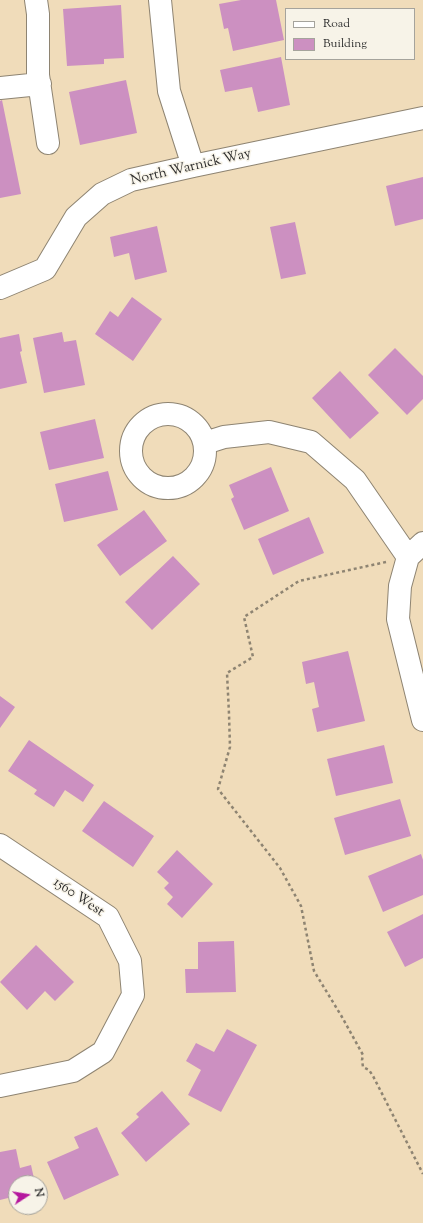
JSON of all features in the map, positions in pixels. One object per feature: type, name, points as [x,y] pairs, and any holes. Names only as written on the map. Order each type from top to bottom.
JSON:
[{"type":"street","points":[[36,0],[38,14],[38,75],[48,143]]},
{"type":"street","points":[[160,0],[169,91],[193,166]]},
{"type":"street","points":[[0,88],[40,84]]},
{"type":"street","name":"North Warnick Way","points":[[0,288],[45,269],[76,217],[102,194],[131,180],[423,118]]},
{"type":"street","points":[[205,443],[224,437],[269,432],[311,442],[355,480],[415,550],[400,586],[398,619],[423,720]]},
{"type":"street","name":"1560 West","points":[[0,845],[108,917],[130,960],[133,995],[103,1052],[73,1071],[0,1086]]},
{"type":"path","points":[[415,550],[299,581],[244,617],[253,657],[227,674],[230,714],[230,747],[218,789],[280,868],[301,906],[314,971],[363,1055],[363,1067],[369,1070],[373,1076],[423,1174]]},
{"type":"building","points":[[241,0],[276,0],[284,40],[233,51],[228,28],[224,29],[219,4]]},
{"type":"building","points":[[121,5],[124,58],[104,59],[104,64],[67,66],[63,9]]},
{"type":"building","points":[[281,57],[290,105],[258,112],[252,87],[225,92],[220,70]]},
{"type":"building","points":[[126,80],[137,133],[80,145],[69,92]]},
{"type":"building","points":[[2,100],[21,194],[0,198],[0,101]]},
{"type":"building","points":[[423,177],[423,219],[395,226],[386,186]]},
{"type":"building","points":[[295,222],[306,274],[281,279],[270,227]]},
{"type":"building","points":[[157,226],[167,272],[135,280],[129,253],[114,257],[110,237]]},
{"type":"building","points":[[132,297],[162,319],[133,361],[95,334],[110,311],[118,317]]},
{"type":"building","points":[[62,332],[64,342],[76,340],[85,385],[44,393],[33,338]]},
{"type":"building","points":[[19,334],[22,351],[20,352],[27,383],[0,389],[0,338]]},
{"type":"building","points":[[395,348],[423,376],[423,399],[407,415],[368,375]]},
{"type":"building","points":[[340,371],[379,413],[350,439],[312,398]]},
{"type":"building","points":[[95,419],[104,458],[49,470],[40,432]]},
{"type":"building","points":[[271,467],[289,511],[244,530],[231,499],[234,497],[229,485]]},
{"type":"building","points":[[108,471],[118,510],[64,522],[55,484]]},
{"type":"building","points":[[144,510],[167,541],[120,576],[97,545]]},
{"type":"building","points":[[309,517],[324,553],[273,575],[258,539]]},
{"type":"building","points":[[173,556],[200,584],[152,630],[125,602]]},
{"type":"building","points":[[348,651],[365,721],[317,732],[312,709],[319,707],[314,682],[306,684],[302,662]]},
{"type":"building","points":[[0,696],[15,707],[0,728]]},
{"type":"building","points":[[29,740],[94,785],[83,802],[65,790],[54,807],[34,794],[37,790],[8,771]]},
{"type":"building","points":[[384,745],[393,783],[336,796],[327,759]]},
{"type":"building","points":[[400,799],[411,836],[345,855],[334,818]]},
{"type":"building","points":[[104,801],[154,836],[133,867],[82,831]]},
{"type":"building","points":[[177,850],[213,884],[182,918],[167,904],[173,897],[164,888],[169,883],[157,872]]},
{"type":"building","points":[[421,854],[423,860],[423,895],[383,912],[368,876]]},
{"type":"building","points":[[423,914],[423,958],[405,967],[387,932]]},
{"type":"building","points":[[234,941],[236,992],[186,993],[185,969],[198,969],[198,942]]},
{"type":"building","points":[[36,945],[74,982],[55,1001],[45,991],[27,1010],[0,982]]},
{"type":"building","points":[[227,1029],[257,1045],[221,1112],[188,1095],[201,1070],[186,1061],[196,1043],[214,1052]]},
{"type":"building","points":[[162,1091],[190,1124],[146,1162],[121,1133],[139,1117],[136,1114]]},
{"type":"building","points":[[97,1127],[119,1175],[64,1200],[47,1162],[79,1148],[74,1137]]},
{"type":"building","points":[[16,1149],[20,1168],[31,1165],[33,1175],[8,1175],[8,1198],[0,1200],[0,1152]]}]
